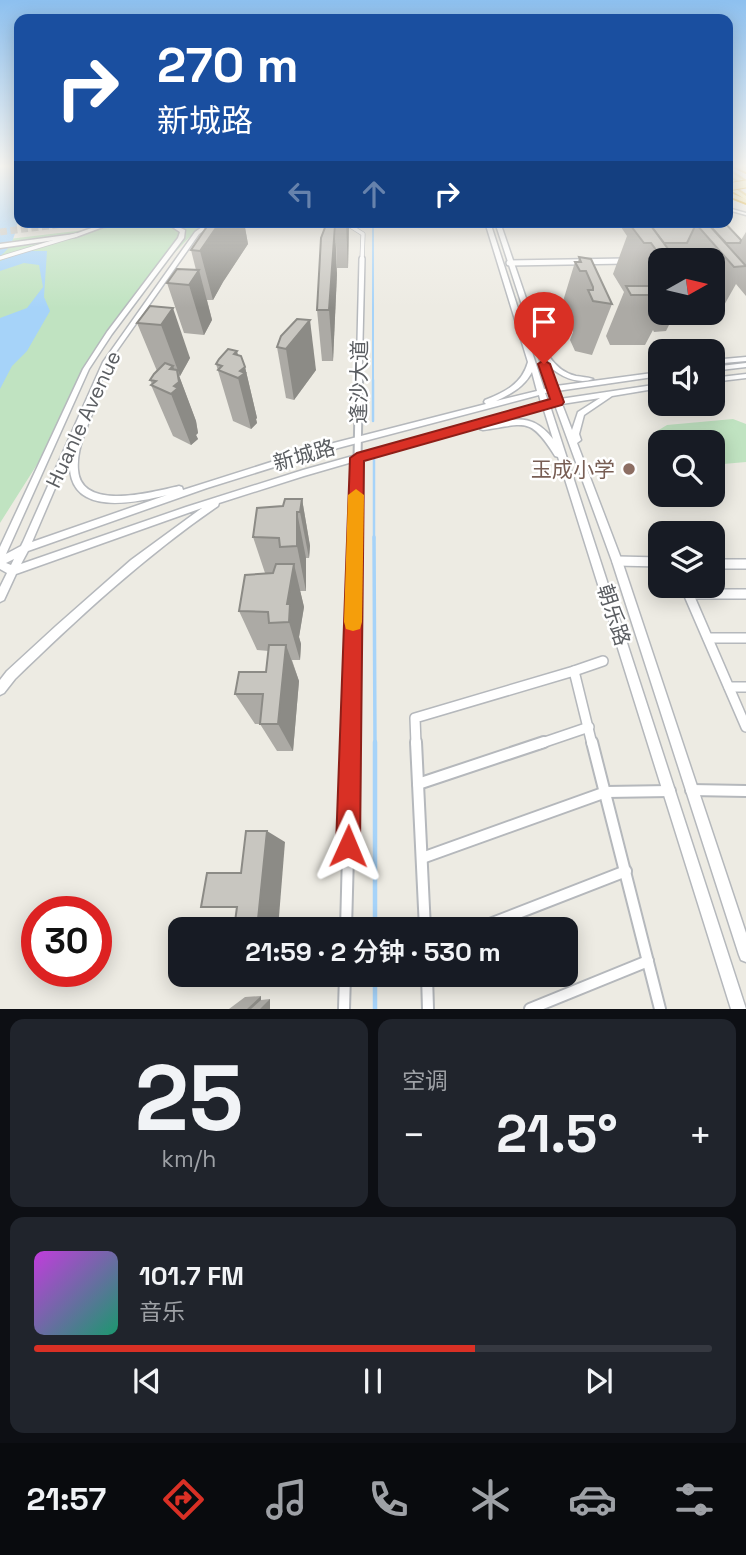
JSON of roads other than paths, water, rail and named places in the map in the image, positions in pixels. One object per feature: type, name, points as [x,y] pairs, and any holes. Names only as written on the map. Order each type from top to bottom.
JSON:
[{"type":"street","points":[[48,239],[67,235],[81,228]]},
{"type":"street","points":[[0,258],[97,228]]},
{"type":"street","name":"Huanle Avenue","points":[[0,561],[86,369],[183,235],[179,228]]},
{"type":"street","name":"Huanle Avenue","points":[[0,597],[25,548],[102,371],[121,338],[163,279],[197,233],[204,228]]},
{"type":"street","name":"逢沙大道","points":[[346,917],[363,234],[354,228]]},
{"type":"street","name":"朝乐路","points":[[490,228],[532,360],[548,391],[558,402],[617,561],[746,955]]},
{"type":"street","name":"朝乐路","points":[[498,228],[535,339],[548,391],[546,404],[739,1009]]},
{"type":"street","points":[[0,245],[76,236]]},
{"type":"street","points":[[509,263],[635,261]]},
{"type":"street","points":[[149,279],[163,279]]},
{"type":"street","points":[[535,339],[551,366],[566,376],[580,379],[624,377]]},
{"type":"street","points":[[725,361],[746,359]]},
{"type":"street","points":[[463,413],[511,391],[530,372],[532,360]]},
{"type":"street","points":[[725,367],[746,365]]},
{"type":"street","points":[[102,371],[75,452],[75,480],[84,492],[107,499],[135,500],[232,477]]},
{"type":"street","name":"新城路","points":[[0,561],[25,548],[232,477],[548,391],[648,374]]},
{"type":"street","points":[[725,378],[746,376]]},
{"type":"street","name":"新城路","points":[[14,571],[227,497],[357,458],[546,404],[648,388]]},
{"type":"street","points":[[582,462],[575,434],[581,414],[600,400],[621,391]]},
{"type":"street","points":[[464,428],[516,421],[532,424],[548,436],[567,466]]},
{"type":"street","points":[[36,479],[55,477]]},
{"type":"street","points":[[0,690],[11,675],[92,598],[170,533],[227,497]]},
{"type":"street","points":[[136,527],[123,525],[124,520],[141,508]]},
{"type":"street","points":[[0,561],[14,571]]},
{"type":"street","points":[[617,561],[648,562]]},
{"type":"street","points":[[725,564],[746,564]]},
{"type":"street","points":[[725,593],[746,594]]},
{"type":"street","points":[[690,598],[746,727]]},
{"type":"street","points":[[708,638],[746,638]]},
{"type":"street","points":[[424,917],[415,718],[603,661]]},
{"type":"street","points":[[575,671],[660,1009]]},
{"type":"street","points":[[729,687],[746,687]]},
{"type":"street","points":[[418,784],[589,727]]},
{"type":"street","points":[[691,790],[746,791]]},
{"type":"street","points":[[422,858],[606,792],[670,791]]},
{"type":"street","points":[[508,917],[626,871]]},
{"type":"street","points":[[530,1009],[551,1005],[648,961]]},
{"type":"street","points":[[344,1009],[345,987]]},
{"type":"street","points":[[427,987],[428,1009]]},
{"type":"water","points":[[0,213],[14,213],[14,228],[17,228],[8,249],[0,256]]},
{"type":"water","points":[[27,251],[47,251],[44,297],[50,311],[27,351],[12,366],[0,389],[0,318],[27,308],[43,287],[39,265],[24,263],[0,271],[0,261]]},
{"type":"waterway","points":[[373,228],[373,421]]},
{"type":"waterway","points":[[374,457],[374,537]]},
{"type":"waterway","points":[[374,537],[375,744]]},
{"type":"waterway","points":[[375,744],[375,917]]},
{"type":"waterway","points":[[375,987],[375,1009]]},
{"type":"tunnel","points":[[0,232],[32,228]]},
{"type":"place","name":"玉成小学","points":[[629,469]]}]
